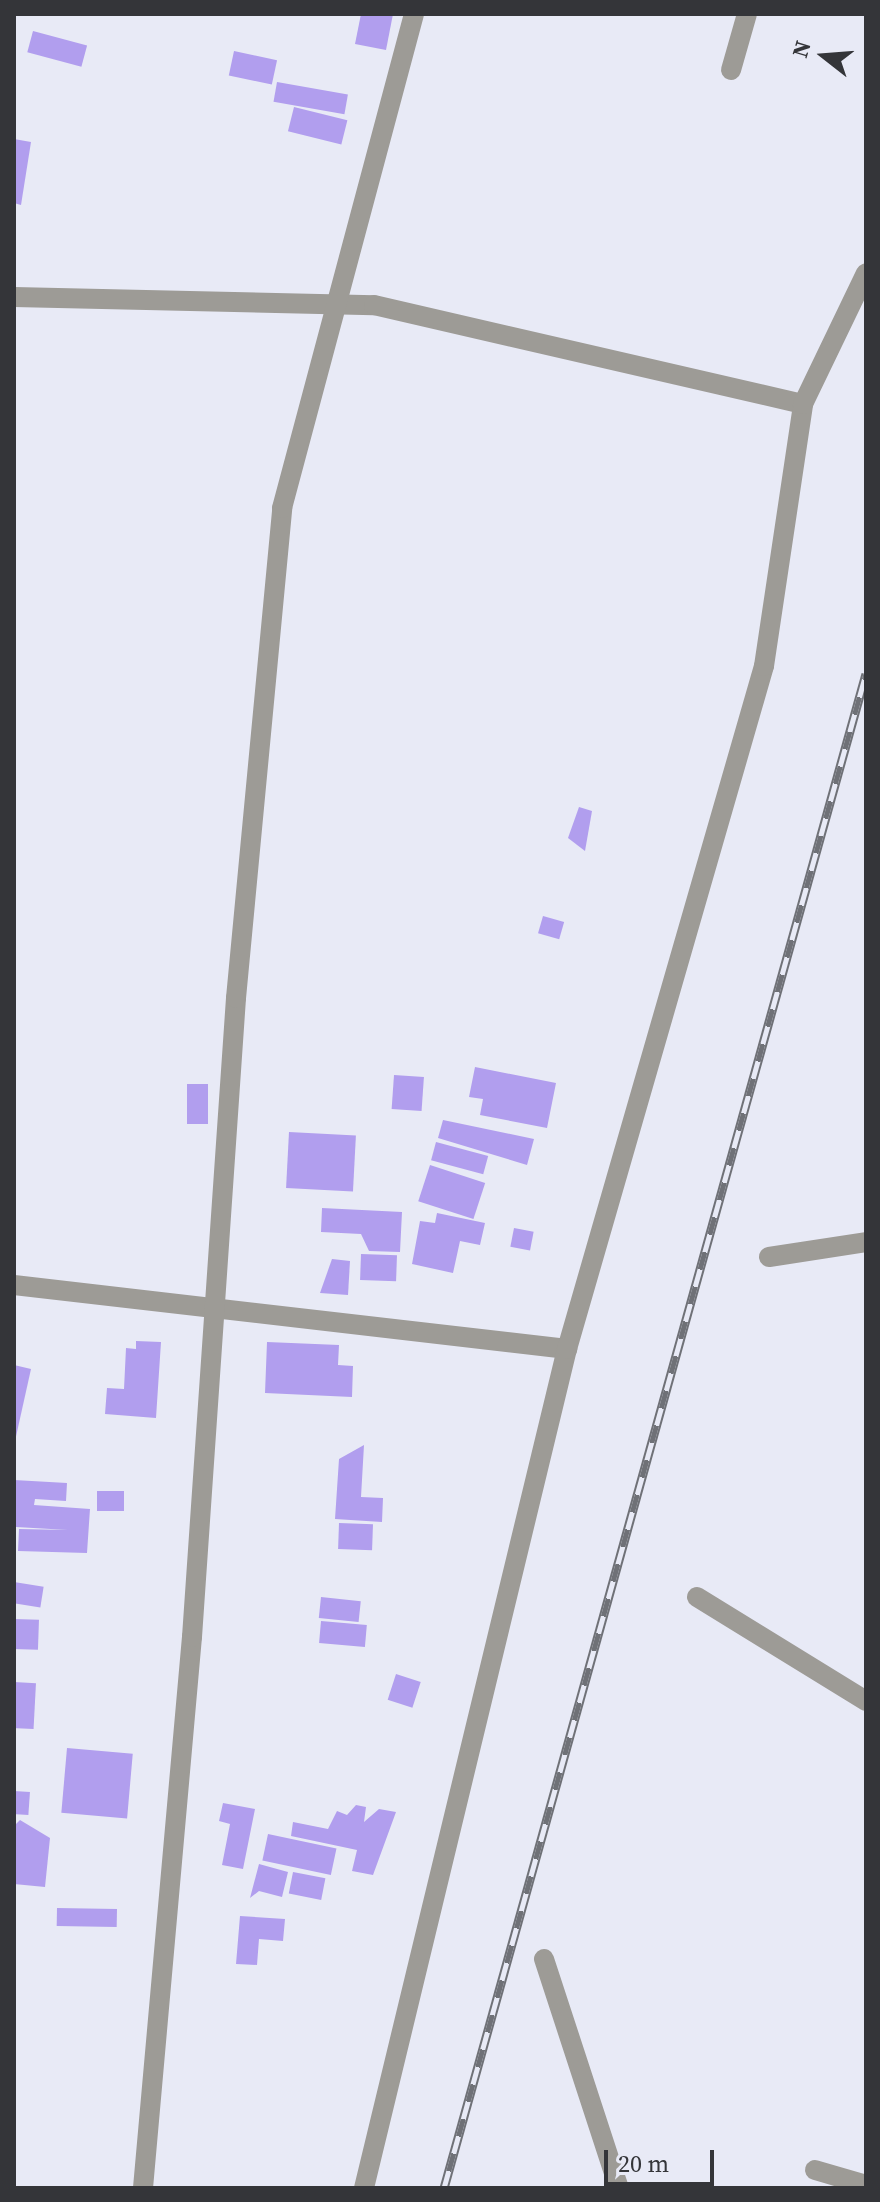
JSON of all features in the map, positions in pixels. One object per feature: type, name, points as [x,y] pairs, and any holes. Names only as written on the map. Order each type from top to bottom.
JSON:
[{"type":"street","points":[[143,2188],[280,522],[335,300],[414,14]]},
{"type":"street","points":[[731,70],[747,14]]},
{"type":"street","points":[[364,2188],[567,1349],[764,666],[803,404],[866,273]]},
{"type":"street","points":[[14,297],[335,300],[803,404]]},
{"type":"street","points":[[769,1257],[866,1242]]},
{"type":"street","points":[[14,1285],[567,1349]]},
{"type":"street","points":[[697,1597],[866,1701]]},
{"type":"street","points":[[544,1959],[619,2188]]},
{"type":"street","points":[[815,2170],[866,2185]]},
{"type":"building","points":[[361,14],[393,14],[386,50],[355,44]]},
{"type":"building","points":[[33,31],[87,45],[81,67],[27,52]]},
{"type":"building","points":[[234,51],[277,60],[272,85],[229,75]]},
{"type":"building","points":[[277,82],[348,95],[344,114],[274,102]]},
{"type":"building","points":[[294,107],[347,120],[341,145],[288,131]]},
{"type":"building","points":[[14,139],[31,142],[21,205],[14,203]]},
{"type":"building","points":[[579,807],[592,811],[585,851],[568,838]]},
{"type":"building","points":[[543,916],[564,922],[559,939],[538,933]]},
{"type":"building","points":[[475,1067],[556,1083],[547,1128],[480,1115],[483,1099],[469,1097]]},
{"type":"building","points":[[394,1075],[424,1077],[422,1111],[392,1109]]},
{"type":"building","points":[[187,1084],[208,1084],[208,1124],[187,1124]]},
{"type":"building","points":[[443,1120],[534,1139],[527,1165],[438,1138]]},
{"type":"building","points":[[289,1132],[356,1136],[353,1191],[286,1188]]},
{"type":"building","points":[[436,1142],[488,1156],[483,1174],[431,1160]]},
{"type":"building","points":[[430,1165],[485,1183],[473,1219],[418,1201]]},
{"type":"building","points":[[322,1208],[402,1212],[400,1252],[369,1251],[361,1234],[321,1232]]},
{"type":"building","points":[[437,1213],[485,1223],[480,1245],[460,1241],[453,1273],[412,1264],[420,1221],[435,1223]]},
{"type":"building","points":[[514,1228],[534,1232],[530,1250],[510,1247]]},
{"type":"building","points":[[361,1254],[397,1255],[396,1281],[360,1280]]},
{"type":"building","points":[[332,1259],[350,1261],[348,1295],[320,1293]]},
{"type":"building","points":[[136,1341],[161,1342],[156,1418],[105,1414],[107,1388],[124,1389],[126,1348],[136,1349]]},
{"type":"building","points":[[267,1342],[339,1345],[338,1365],[353,1366],[352,1397],[265,1393]]},
{"type":"building","points":[[14,1365],[31,1369],[15,1441],[14,1441]]},
{"type":"building","points":[[364,1445],[361,1497],[383,1498],[382,1522],[335,1519],[339,1459]]},
{"type":"building","points":[[14,1480],[67,1483],[66,1501],[35,1499],[34,1505],[90,1509],[87,1553],[18,1551],[19,1529],[68,1530],[16,1527]]},
{"type":"building","points":[[97,1491],[124,1491],[124,1511],[97,1511]]},
{"type":"building","points":[[339,1523],[373,1524],[372,1550],[338,1549]]},
{"type":"building","points":[[14,1582],[44,1587],[40,1607],[14,1603]]},
{"type":"building","points":[[321,1597],[361,1601],[359,1622],[319,1618]]},
{"type":"building","points":[[14,1619],[39,1620],[38,1650],[14,1649]]},
{"type":"building","points":[[321,1621],[367,1625],[365,1647],[319,1643]]},
{"type":"building","points":[[396,1674],[421,1682],[412,1708],[388,1700]]},
{"type":"building","points":[[14,1682],[36,1683],[34,1729],[14,1728]]},
{"type":"building","points":[[67,1748],[133,1754],[127,1819],[61,1813]]},
{"type":"building","points":[[14,1791],[30,1792],[28,1815],[14,1814]]},
{"type":"building","points":[[223,1803],[255,1809],[243,1869],[222,1865],[230,1824],[219,1821]]},
{"type":"building","points":[[356,1805],[366,1807],[364,1822],[379,1809],[396,1812],[373,1875],[352,1871],[357,1850],[291,1836],[293,1822],[328,1829],[337,1811],[347,1815]]},
{"type":"building","points":[[20,1820],[50,1838],[45,1887],[14,1884],[14,1826]]},
{"type":"building","points":[[268,1834],[336,1849],[331,1875],[262,1860]]},
{"type":"building","points":[[259,1864],[288,1872],[282,1897],[259,1891],[250,1898]]},
{"type":"building","points":[[293,1872],[325,1878],[321,1900],[289,1894]]},
{"type":"building","points":[[57,1908],[117,1909],[117,1927],[57,1926]]},
{"type":"building","points":[[240,1916],[285,1919],[283,1941],[259,1939],[257,1965],[236,1964]]},
{"type":"railway","points":[[444,2188],[866,674]]}]
